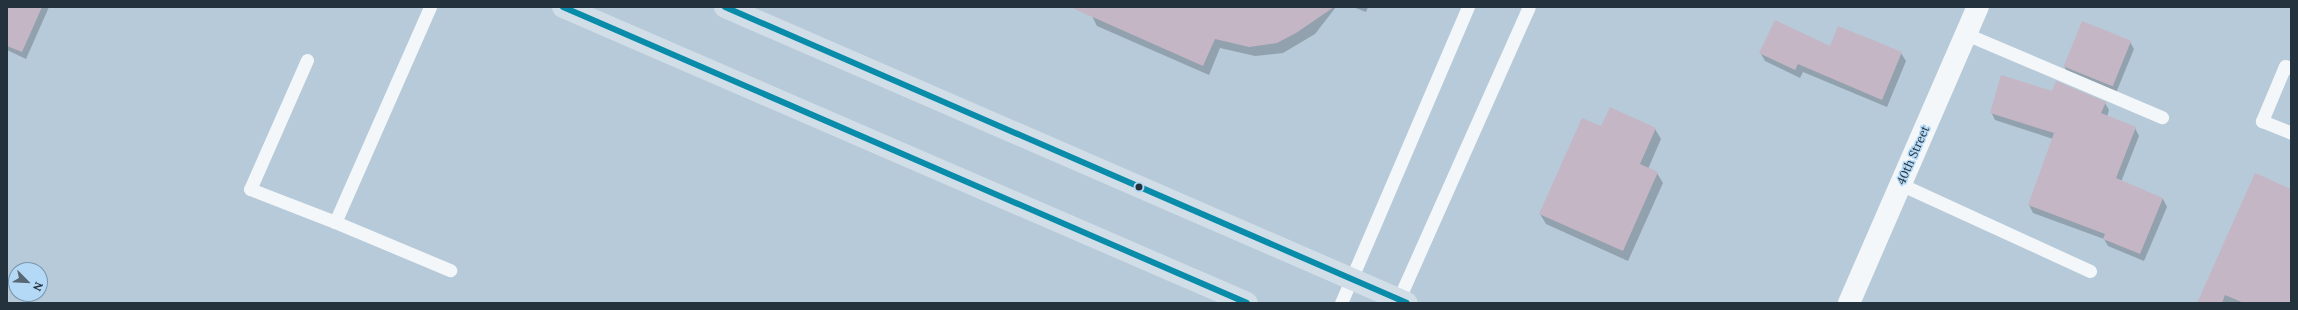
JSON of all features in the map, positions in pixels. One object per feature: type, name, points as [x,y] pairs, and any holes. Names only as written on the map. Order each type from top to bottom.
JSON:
[{"type":"highway","points":[[563,7],[1246,303]]},
{"type":"highway","points":[[725,7],[1401,302]]},
{"type":"street","name":"40th Street","points":[[1849,303],[1978,7]]},
{"type":"lane","points":[[335,222],[430,7]]},
{"type":"lane","points":[[1341,303],[1468,7]]},
{"type":"lane","points":[[1401,302],[1529,7]]},
{"type":"lane","points":[[1966,34],[2162,118]]},
{"type":"lane","points":[[307,60],[250,189],[335,222],[450,270]]},
{"type":"lane","points":[[2291,68],[2285,66],[2262,121],[2291,133]]},
{"type":"lane","points":[[1900,184],[2090,271]]},
{"type":"building","points":[[7,7],[42,7],[22,52],[7,46]]},
{"type":"building","points":[[1070,7],[1334,7],[1296,33],[1277,43],[1249,47],[1215,39],[1203,66]]},
{"type":"building","points":[[1775,20],[1830,46],[1838,26],[1902,52],[1882,100],[1798,64],[1795,70],[1759,53]]},
{"type":"building","points":[[2082,21],[2131,41],[2113,86],[2064,66]]},
{"type":"building","points":[[2001,75],[2052,91],[2056,81],[2106,102],[2101,113],[2136,127],[2116,178],[2163,198],[2140,254],[2103,239],[2105,234],[2028,205],[2054,133],[1990,113]]},
{"type":"building","points":[[1610,107],[1656,128],[1640,164],[1658,172],[1623,251],[1539,214],[1582,118],[1601,126]]},
{"type":"building","points":[[2255,173],[2291,189],[2291,303],[2244,303],[2225,295],[2222,303],[2197,303]]},
{"type":"transit line","points":[[563,7],[1247,303]]},
{"type":"transit line","points":[[725,7],[1407,303]]}]
